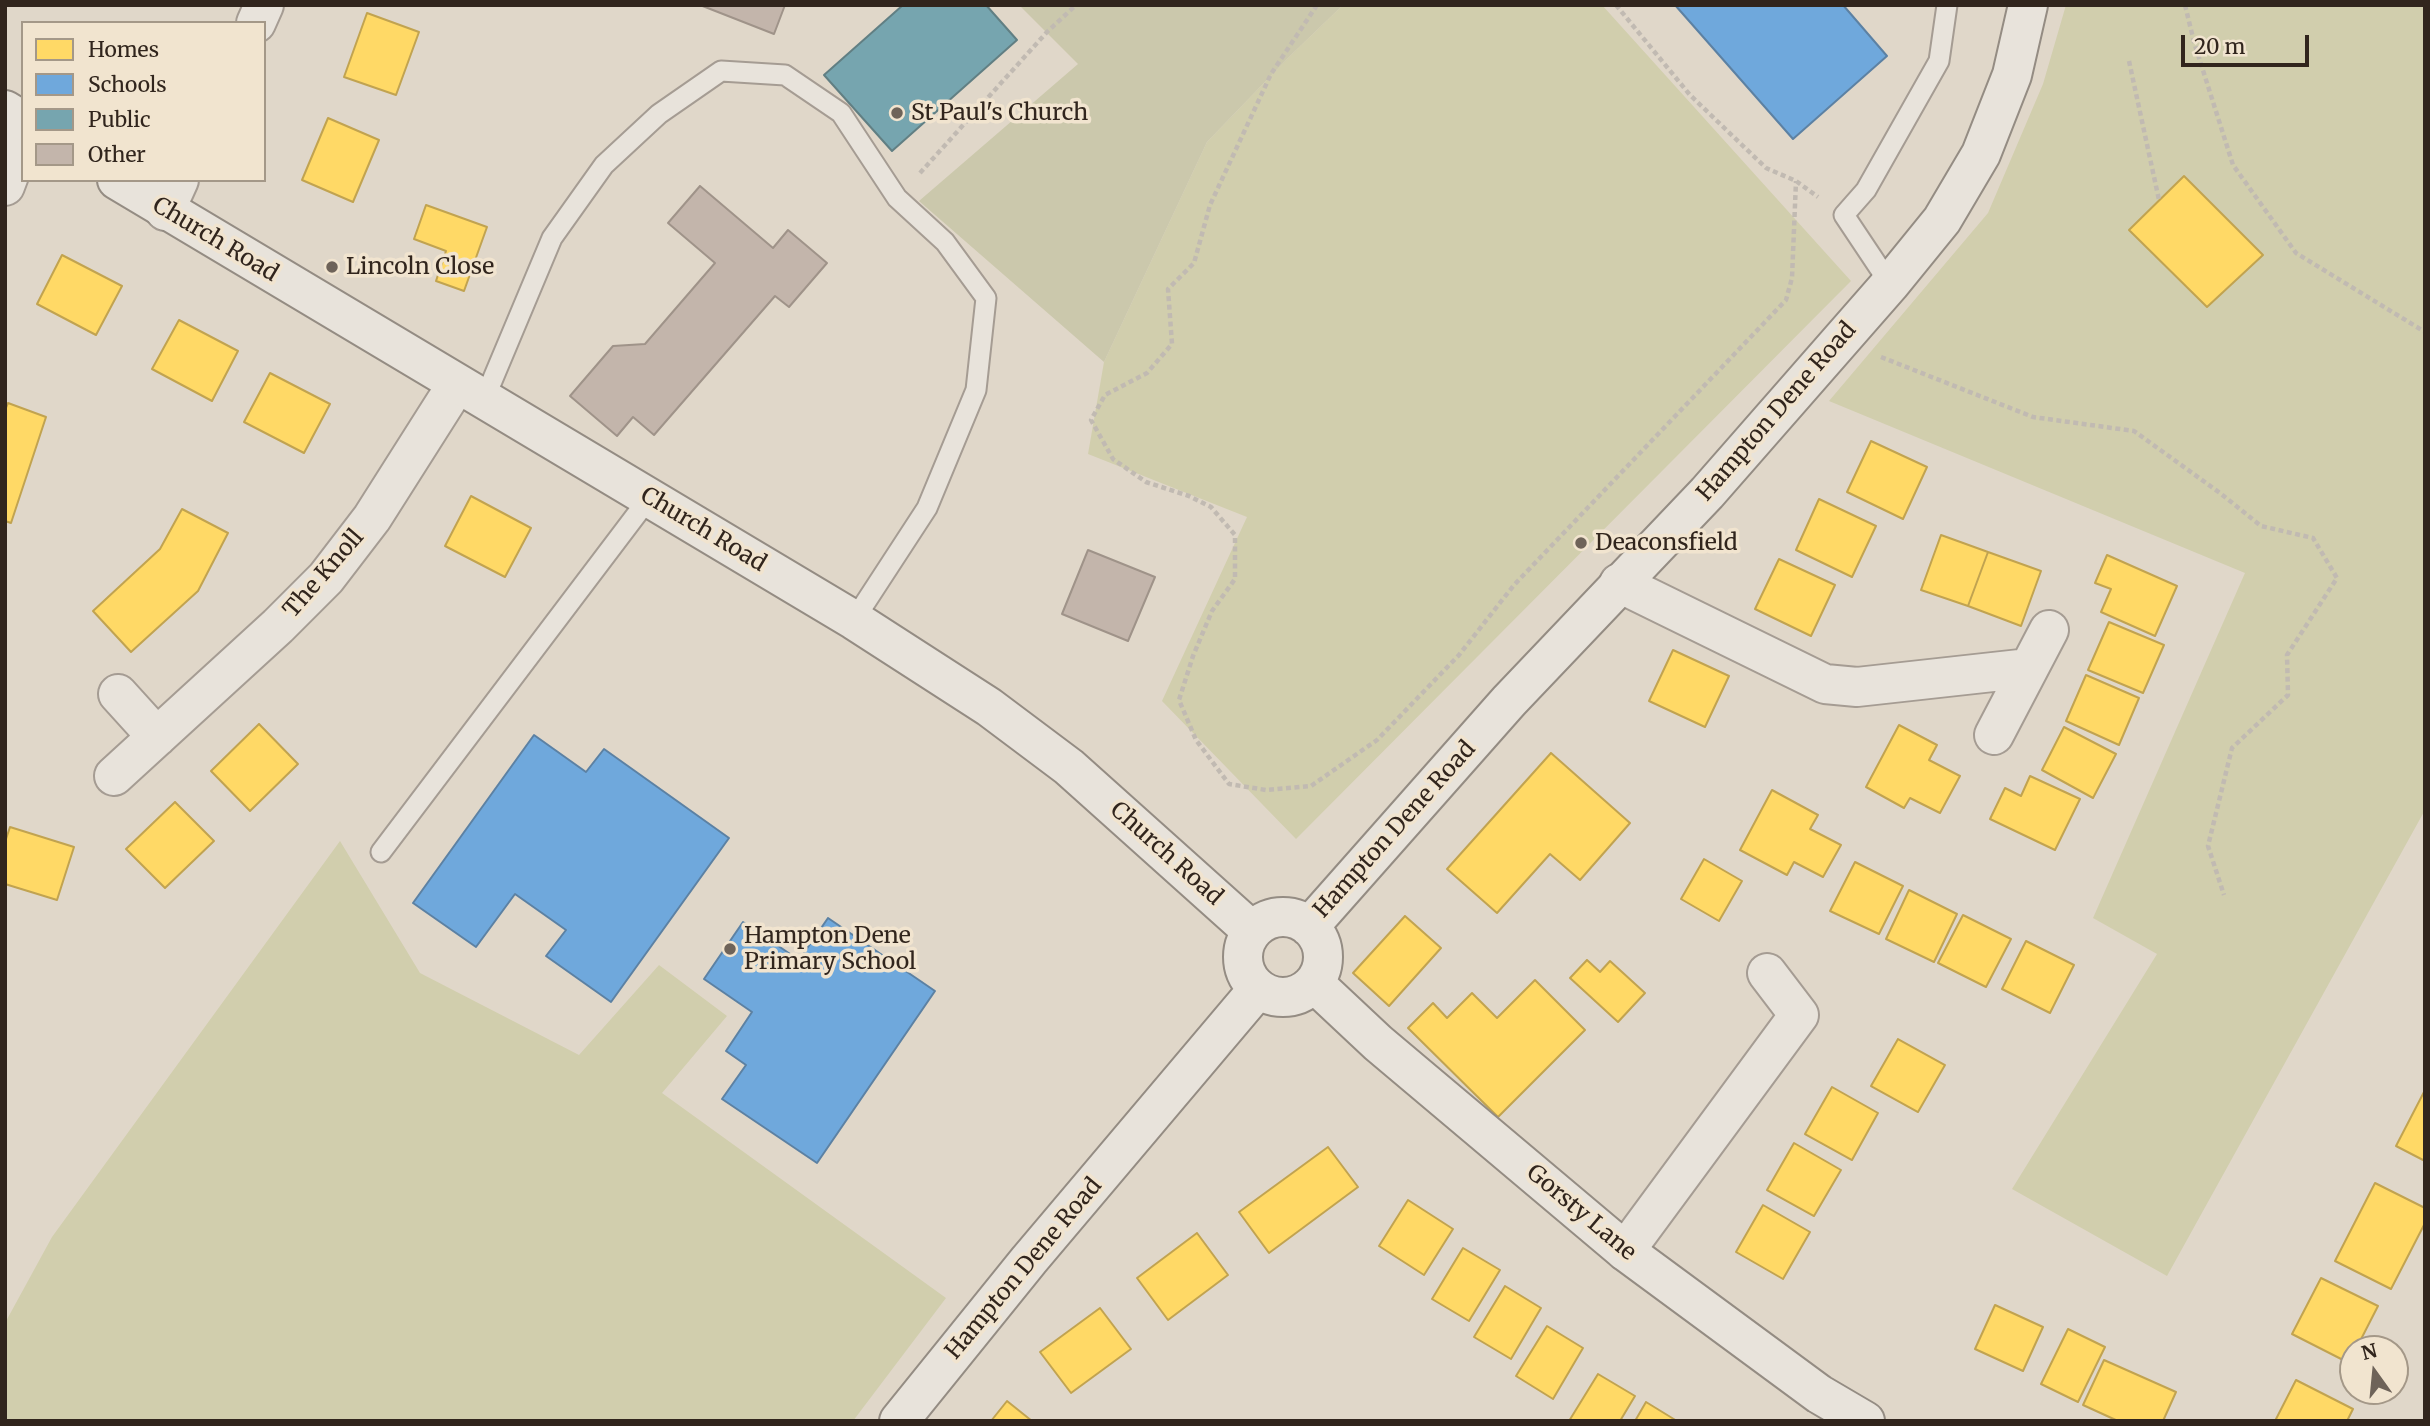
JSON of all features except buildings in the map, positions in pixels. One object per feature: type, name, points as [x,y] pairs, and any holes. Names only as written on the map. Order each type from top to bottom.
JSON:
[{"type":"street","points":[[257,21],[264,5]]},
{"type":"street","name":"Hampton Dene Road","points":[[1309,927],[1509,701],[1707,493],[1890,284],[1942,220],[1982,154],[2012,75],[2028,5]]},
{"type":"street","points":[[5,110],[21,120]]},
{"type":"street","points":[[5,186],[21,143]]},
{"type":"street","name":"Church Road","points":[[124,182],[172,195],[470,392],[854,620],[989,707],[1069,767],[1252,931]]},
{"type":"street","name":"The Knoll","points":[[114,776],[278,626],[326,578],[470,392]]},
{"type":"street","points":[[1619,583],[1825,684],[1857,687],[2029,668]]},
{"type":"street","points":[[1994,735],[2049,630]]},
{"type":"street","points":[[118,694],[157,737]]},
{"type":"street","points":[[1280,917],[1295,919],[1309,927],[1318,939],[1323,954],[1321,969],[1314,983],[1302,993],[1287,998],[1272,996],[1258,989],[1247,975],[1242,957],[1245,943],[1252,931],[1265,922],[1280,917]]},
{"type":"street","points":[[1625,1251],[1799,1015],[1767,973]]},
{"type":"street","name":"Gorsty Lane","points":[[1314,983],[1378,1043],[1625,1251],[1819,1394],[1866,1421]]},
{"type":"street","name":"Hampton Dene Road","points":[[899,1421],[1029,1260],[1258,989]]},
{"type":"lane","points":[[1890,284],[1844,215],[1866,190],[1939,61],[1947,5]]},
{"type":"lane","points":[[470,392],[552,238],[604,165],[659,114],[721,71],[785,75],[841,113],[897,198],[946,242],[986,298],[975,390],[932,496],[927,508],[854,620]]},
{"type":"lane","points":[[381,852],[649,498]]},
{"type":"path","points":[[897,198],[1046,33],[1076,5]]},
{"type":"path","points":[[1317,5],[1271,74],[1210,205],[1195,263],[1168,289],[1172,344],[1147,373],[1105,395],[1091,420],[1113,459],[1146,482],[1189,496],[1211,507],[1235,535],[1235,579],[1212,611],[1193,656],[1179,700],[1196,740],[1229,784],[1266,790],[1311,786],[1377,740],[1459,655],[1514,585],[1786,300],[1792,278],[1796,181]]},
{"type":"path","points":[[1616,5],[1690,95],[1766,168],[1796,181],[1844,215]]},
{"type":"path","points":[[2185,5],[2233,165],[2296,253],[2425,332]]},
{"type":"path","points":[[2129,61],[2159,200]]},
{"type":"path","points":[[1842,338],[1926,376],[2033,417],[2134,431],[2220,493],[2261,527],[2313,538],[2337,578],[2287,655],[2288,695],[2232,748],[2208,846],[2224,895]]},
{"type":"shaded area","points":[[1019,5],[1343,5],[1207,142],[1104,362],[919,201],[1078,64]]},
{"type":"shaded area","points":[[1343,5],[1602,5],[1851,281],[1296,839],[1162,701],[1247,517],[1088,454],[1104,362],[1207,142]]},
{"type":"shaded area","points":[[2066,5],[2425,5],[2425,810],[2167,1276],[2012,1189],[2157,954],[2093,918],[2245,573],[1829,401],[1988,213],[2043,84]]},
{"type":"shaded area","points":[[340,841],[420,973],[579,1055],[659,965],[727,1016],[662,1093],[946,1298],[853,1421],[5,1421],[5,1323],[52,1237]]},
{"type":"place","name":"St Paul's Church","points":[[897,113]]},
{"type":"place","name":"Lincoln Close","points":[[332,267]]},
{"type":"place","name":"Deaconsfield","points":[[1581,543]]},
{"type":"place","name":"Hampton Dene Primary School","points":[[730,949]]}]
